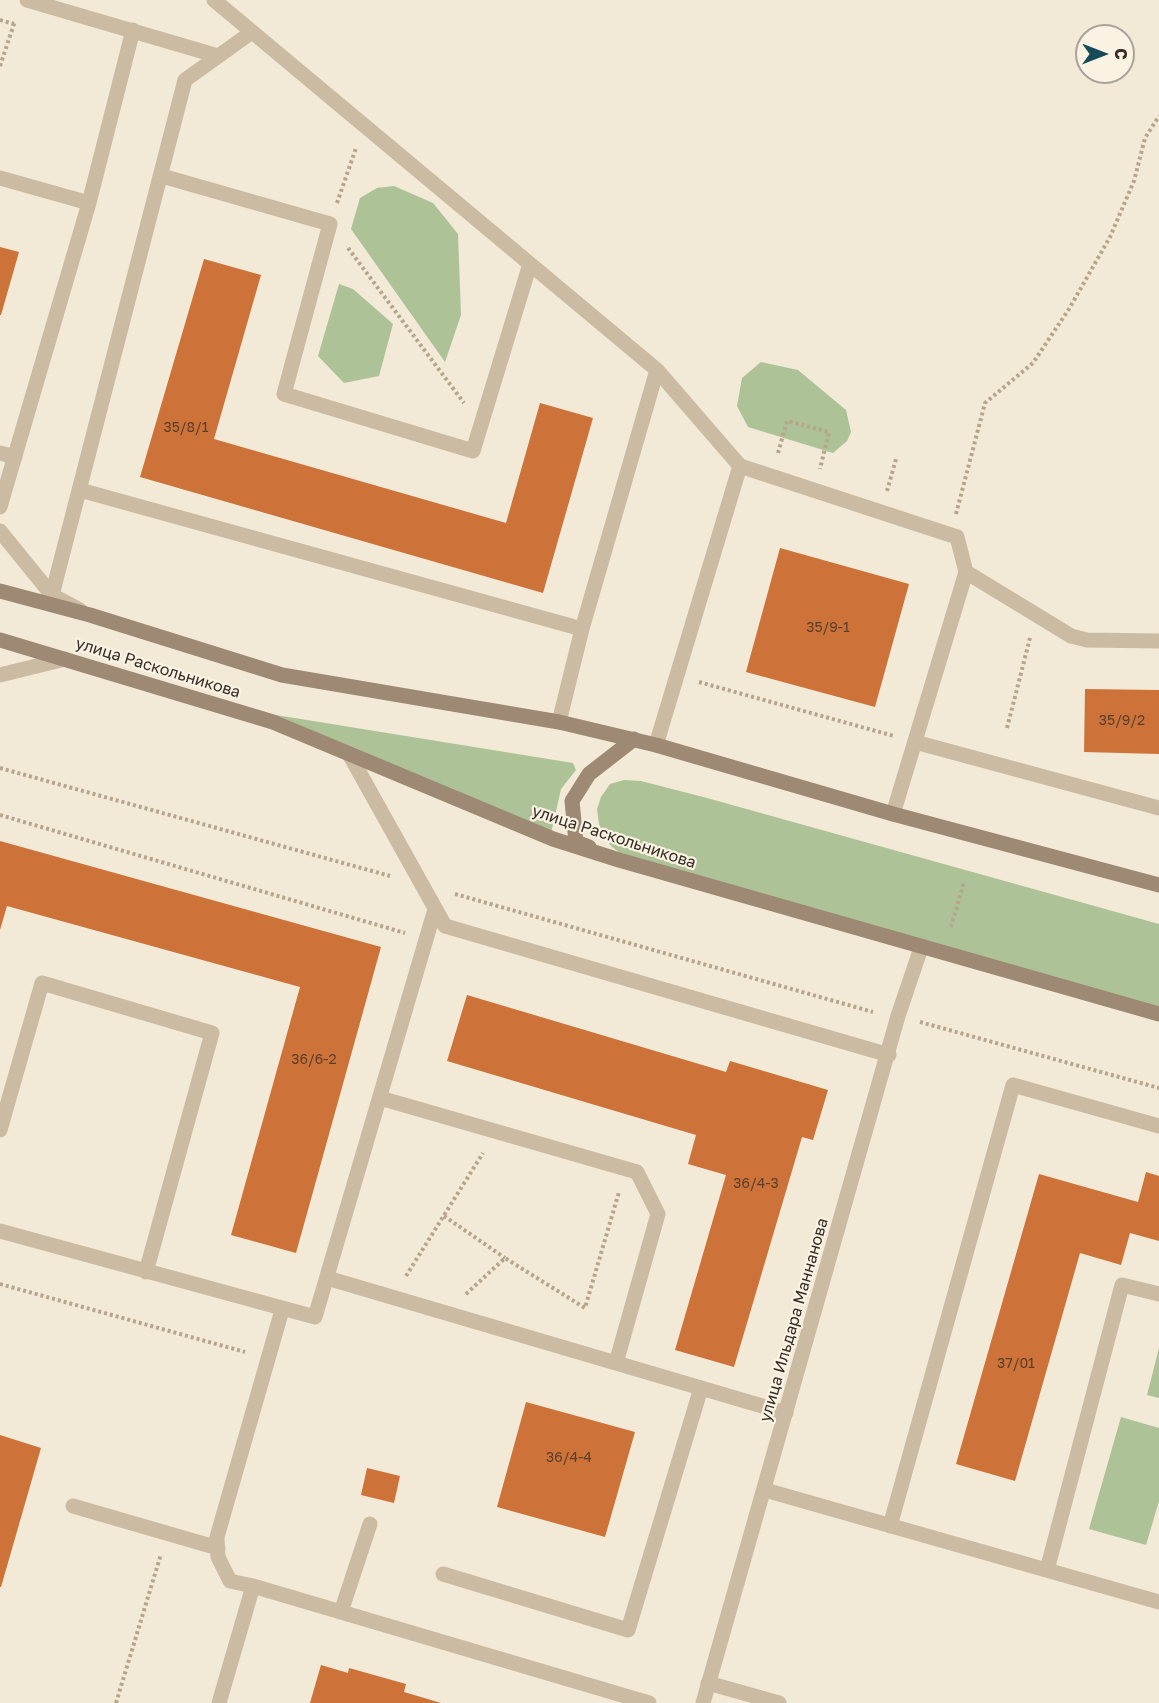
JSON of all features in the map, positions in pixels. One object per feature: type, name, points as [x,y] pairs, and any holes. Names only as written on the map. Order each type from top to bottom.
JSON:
[{"type":"street","points":[[27,0],[218,56]]},
{"type":"street","points":[[214,0],[657,370],[740,466],[957,537],[966,572],[893,814]]},
{"type":"street","points":[[0,507],[7,455],[89,203],[132,30]]},
{"type":"street","points":[[52,595],[185,80],[252,32]]},
{"type":"street","points":[[162,176],[330,224],[284,394],[473,451],[530,264]]},
{"type":"street","points":[[0,178],[89,203]]},
{"type":"street","points":[[559,722],[582,629],[657,370]]},
{"type":"street","points":[[656,745],[740,466]]},
{"type":"street","points":[[80,490],[582,629]]},
{"type":"street","points":[[0,531],[52,595],[90,615]]},
{"type":"street","points":[[966,572],[1071,636],[1087,640],[1159,641]]},
{"type":"street","name":"улица Раскольникова","points":[[0,591],[90,615],[282,675],[559,722],[634,739],[893,814],[1159,885]]},
{"type":"street","name":"улица Раскольникова","points":[[0,640],[273,722],[553,839],[921,948],[1159,1014]]},
{"type":"street","points":[[0,675],[65,659]]},
{"type":"street","points":[[619,860],[576,842],[572,801],[589,774],[634,739]]},
{"type":"street","points":[[915,742],[1159,808]]},
{"type":"street","points":[[348,752],[445,926],[889,1055]]},
{"type":"street","points":[[0,1231],[282,1310],[315,1317],[435,909]]},
{"type":"street","name":"улица Ильдара Маннанова","points":[[703,1703],[889,1055],[898,1016],[921,948]]},
{"type":"street","points":[[0,1130],[42,983],[212,1033],[146,1272]]},
{"type":"street","points":[[890,1526],[1013,1085],[1159,1126]]},
{"type":"street","points":[[380,1098],[637,1172],[658,1214],[616,1363]]},
{"type":"street","points":[[327,1278],[786,1413]]},
{"type":"street","points":[[1047,1570],[1122,1285],[1159,1294]]},
{"type":"street","points":[[282,1310],[217,1537],[218,1557],[230,1581],[649,1703]]},
{"type":"street","points":[[443,1574],[628,1630],[701,1388]]},
{"type":"street","points":[[765,1490],[1159,1602]]},
{"type":"street","points":[[73,1506],[218,1548]]},
{"type":"street","points":[[341,1612],[369,1524]]},
{"type":"street","points":[[219,1703],[253,1587]]},
{"type":"street","points":[[708,1683],[779,1703]]},
{"type":"path","points":[[0,66],[16,16]]},
{"type":"path","points":[[0,20],[14,24]]},
{"type":"path","points":[[951,535],[985,403],[1033,363],[1069,309],[1110,237],[1134,181],[1145,138],[1159,116]]},
{"type":"path","points":[[364,125],[330,224],[481,425]]},
{"type":"path","points":[[772,476],[787,421],[829,432],[814,490]]},
{"type":"path","points":[[881,512],[896,459]]},
{"type":"path","points":[[1007,728],[1036,614]]},
{"type":"path","points":[[675,676],[915,742]]},
{"type":"path","points":[[0,815],[426,939]]},
{"type":"path","points":[[951,927],[964,882]]},
{"type":"path","points":[[898,1016],[1159,1088]]},
{"type":"path","points":[[393,1298],[486,1148]]},
{"type":"path","points":[[444,1216],[505,1258],[585,1308],[621,1186]]},
{"type":"path","points":[[445,1313],[505,1258]]},
{"type":"path","points":[[0,1284],[268,1358]]},
{"type":"path","points":[[116,1703],[167,1534]]},
{"type":"green space","points":[[394,186],[433,203],[458,234],[461,315],[445,362],[351,229],[360,198],[377,188]]},
{"type":"green space","points":[[339,284],[353,289],[393,324],[379,376],[344,383],[318,356]]},
{"type":"green space","points":[[761,362],[798,370],[846,410],[851,432],[847,441],[833,453],[748,427],[737,406],[742,378]]},
{"type":"green space","points":[[276,715],[573,763],[576,770],[561,789],[551,833]]},
{"type":"green space","points":[[624,780],[641,781],[707,798],[1159,924],[1159,1009],[620,853],[605,837],[599,824],[597,809],[601,797],[610,784]]},
{"type":"green space","points":[[1159,1348],[1159,1398],[1147,1395]]},
{"type":"green space","points":[[1121,1417],[1159,1428],[1159,1501],[1146,1545],[1089,1529]]},
{"type":"building","points":[[0,247],[19,252],[1,315],[0,315]]},
{"type":"building","points":[[204,259],[261,275],[214,439],[506,523],[540,403],[593,418],[543,593],[140,477]]},
{"type":"building","points":[[780,548],[909,584],[875,707],[746,672]]},
{"type":"building","points":[[1085,689],[1159,690],[1159,754],[1084,752]]},
{"type":"building","points":[[0,841],[381,947],[296,1253],[231,1235],[300,987],[7,906],[0,930]]},
{"type":"building","points":[[467,995],[726,1072],[730,1061],[828,1090],[813,1140],[802,1137],[734,1367],[675,1350],[726,1175],[688,1164],[696,1135],[447,1061]]},
{"type":"building","points":[[1146,1172],[1159,1176],[1159,1241],[1130,1233],[1121,1265],[1080,1253],[1015,1481],[956,1464],[1039,1174],[1138,1202]]},
{"type":"building","points":[[526,1402],[635,1432],[605,1537],[497,1507]]},
{"type":"building","points":[[0,1435],[41,1448],[1,1587],[0,1587]]},
{"type":"building","points":[[367,1468],[400,1476],[394,1503],[361,1495]]},
{"type":"building","points":[[321,1665],[348,1673],[349,1668],[406,1684],[404,1692],[441,1703],[310,1703]]}]
